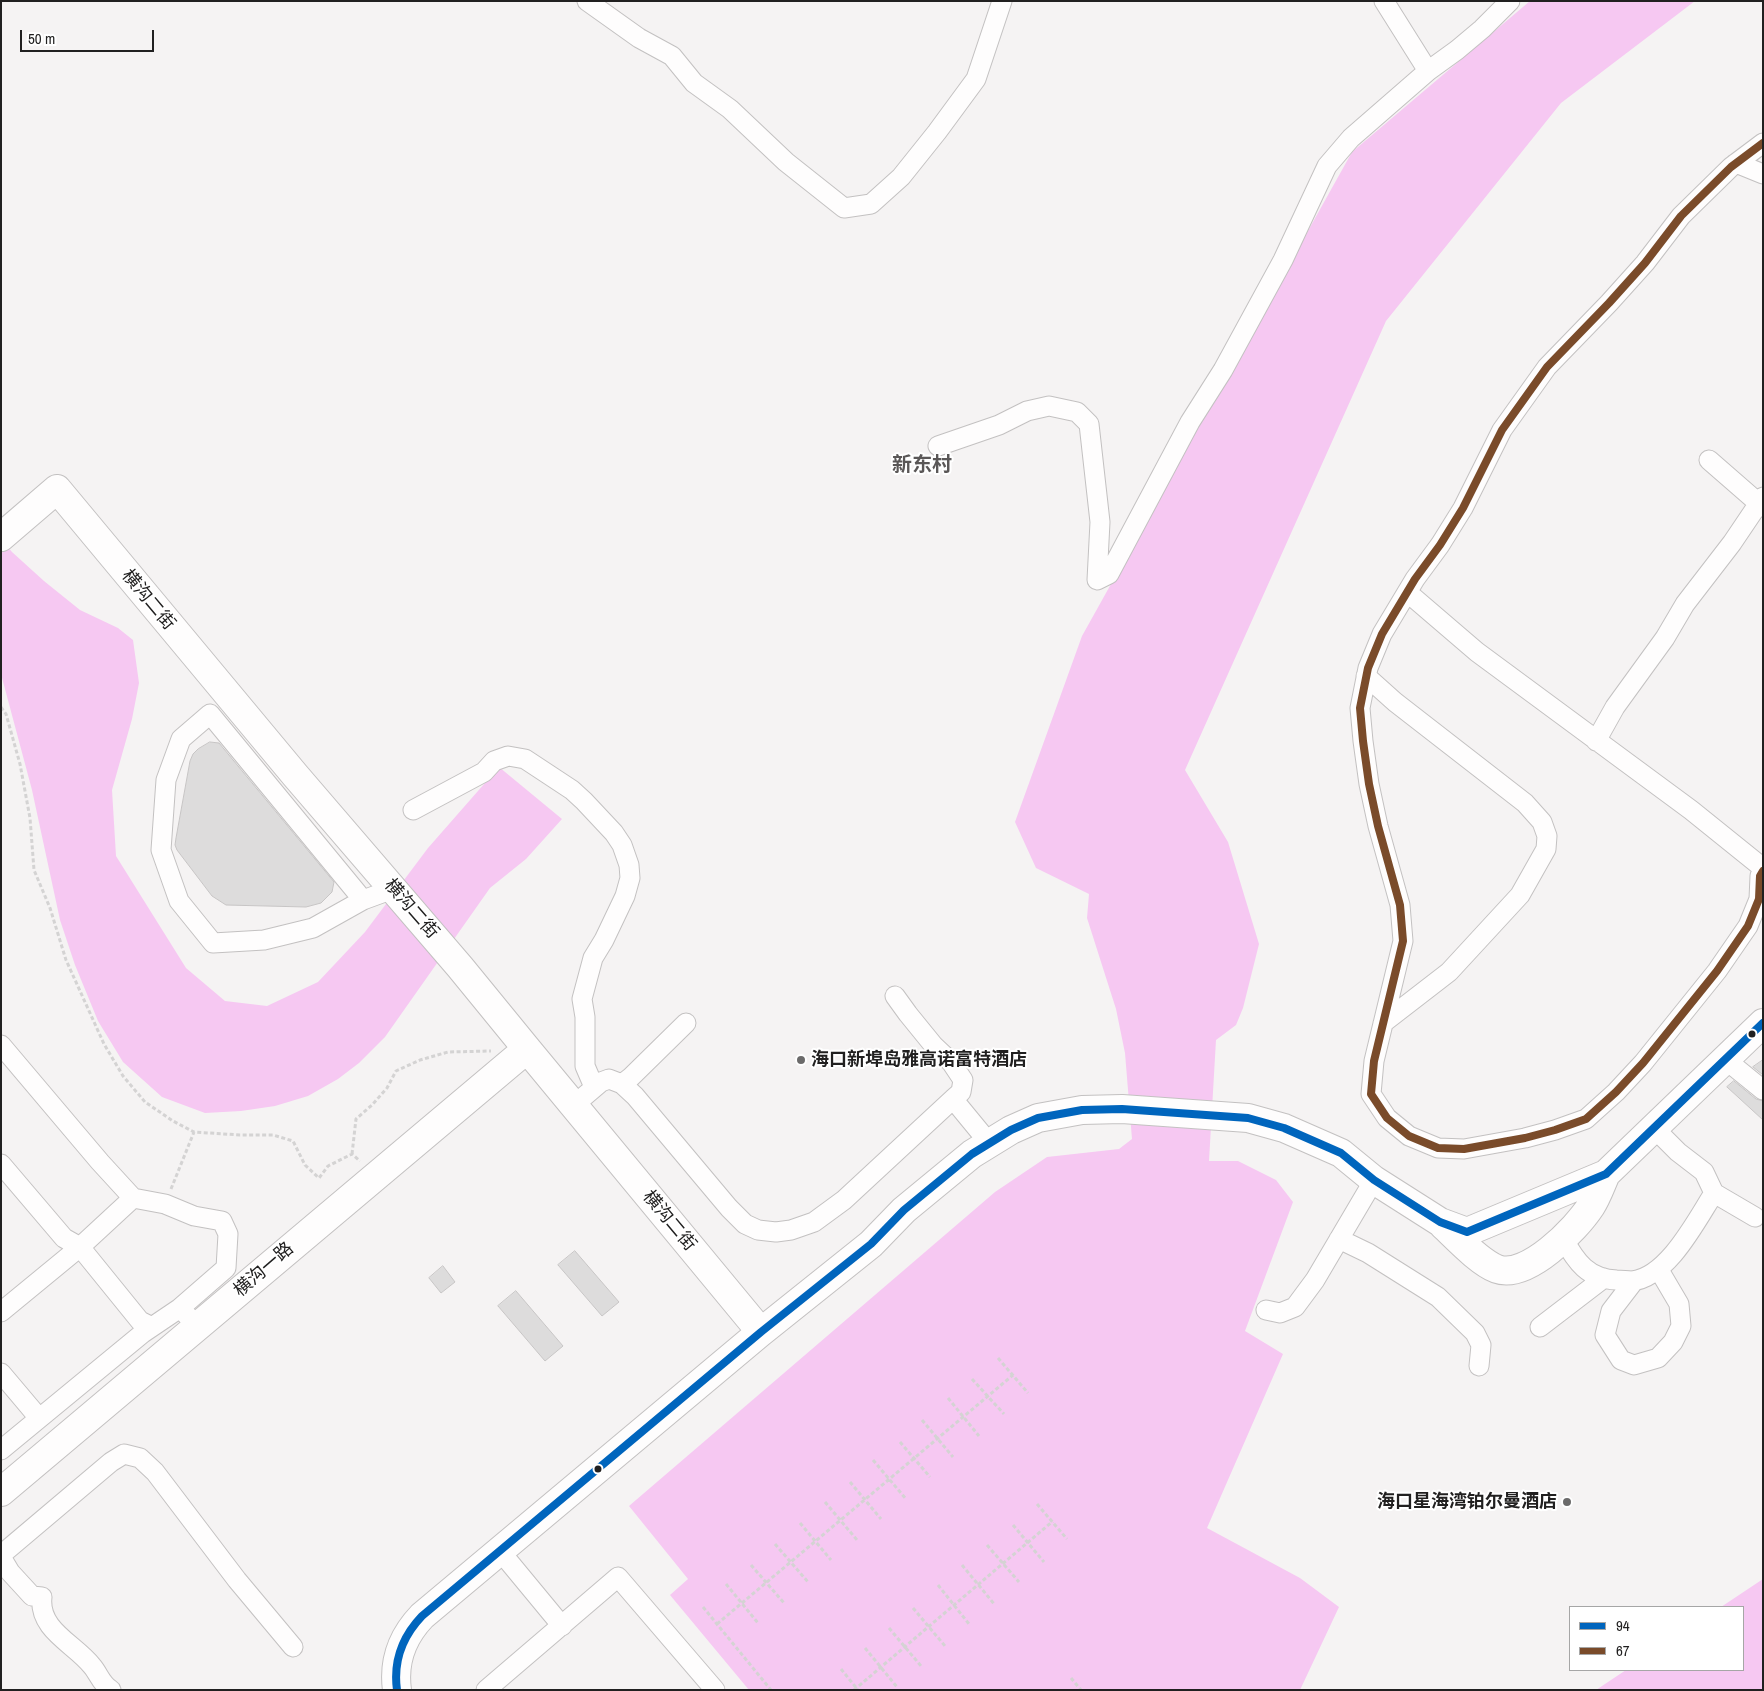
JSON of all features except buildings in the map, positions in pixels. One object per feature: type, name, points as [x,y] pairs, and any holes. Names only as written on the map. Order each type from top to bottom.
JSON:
[{"type":"main road","name":"横沟二街","points":[[6,533],[57,490],[460,967],[761,1332]]},
{"type":"main road","points":[[397,1690],[397,1657],[408,1632],[422,1616],[761,1332],[870,1244],[904,1210],[972,1154],[1011,1130],[1038,1118],[1082,1110],[1122,1109],[1248,1118],[1284,1128],[1341,1153],[1374,1180],[1440,1222],[1475,1254],[1497,1269],[1518,1269],[1542,1257],[1563,1238],[1591,1206],[1606,1174],[1763,1023]]},
{"type":"main road","name":"横沟一路","points":[[1,1492],[189,1317],[312,1228],[527,1049]]},
{"type":"main road","points":[[1440,1222],[1467,1232],[1606,1174]]},
{"type":"street","points":[[587,1],[640,38],[672,56],[694,83],[730,110],[786,162],[844,208],[871,204],[901,178],[937,132],[976,78],[1002,1]]},
{"type":"street","points":[[1384,1],[1428,71]]},
{"type":"street","points":[[938,446],[999,425],[1027,411],[1049,406],[1077,412],[1089,424],[1100,522],[1097,580],[1109,574],[1190,422],[1223,370],[1283,260],[1327,166],[1351,138],[1428,71],[1482,29],[1510,1]]},
{"type":"street","points":[[1407,592],[1477,652],[1691,810],[1762,874],[1759,898],[1748,926],[1717,971],[1643,1063],[1616,1092],[1586,1119],[1525,1138],[1464,1149],[1438,1148],[1409,1136],[1387,1118],[1371,1094],[1374,1061],[1403,941],[1400,905],[1378,826],[1367,776],[1360,708],[1368,668],[1382,634],[1407,592],[1415,579],[1440,545],[1463,508],[1502,430],[1547,367],[1645,263],[1682,216],[1736,163],[1763,143]]},
{"type":"street","points":[[1736,163],[1763,174]]},
{"type":"street","points":[[1596,741],[1615,707],[1665,638],[1685,604],[1732,544],[1761,502],[1709,460]]},
{"type":"street","points":[[1366,676],[1394,702],[1525,803],[1542,822],[1547,836],[1546,849],[1520,895],[1449,972],[1383,1023]]},
{"type":"street","points":[[363,900],[210,714],[181,739],[166,780],[160,850],[179,901],[213,942],[264,940],[313,928],[363,900],[393,889]]},
{"type":"street","points":[[253,765],[274,748]]},
{"type":"street","points":[[413,810],[484,772],[494,761],[508,756],[525,759],[572,790],[614,833],[622,845],[629,865],[630,878],[625,896],[593,958],[582,999],[586,1017],[585,1066],[594,1087]]},
{"type":"street","points":[[574,1105],[601,1082],[609,1079],[622,1084],[635,1096],[729,1208],[745,1224],[758,1230],[776,1232],[791,1230],[814,1222],[844,1200],[961,1092],[963,1080],[951,1062],[934,1046],[895,996]]},
{"type":"street","points":[[622,1084],[686,1024]]},
{"type":"street","points":[[1,1045],[132,1198],[165,1204],[194,1216],[222,1221],[228,1234],[226,1268],[189,1317],[152,1327],[1,1450]]},
{"type":"street","points":[[1726,1060],[1761,1087]]},
{"type":"street","points":[[953,1100],[990,1144]]},
{"type":"street","points":[[1654,1128],[1678,1152],[1704,1172],[1714,1194],[1755,1217]]},
{"type":"street","points":[[1,1164],[64,1238],[80,1247],[140,1321],[152,1327]]},
{"type":"street","points":[[1266,1310],[1280,1313],[1295,1307],[1315,1280],[1374,1180]]},
{"type":"street","points":[[1659,1270],[1679,1304],[1681,1326],[1673,1342],[1658,1358],[1634,1365],[1621,1360],[1605,1335],[1611,1311],[1634,1281],[1659,1270],[1679,1248],[1714,1194]]},
{"type":"street","points":[[1,1311],[80,1247],[132,1198]]},
{"type":"street","points":[[1563,1238],[1578,1263],[1590,1274],[1604,1278],[1634,1281]]},
{"type":"street","points":[[1339,1239],[1368,1253],[1438,1297],[1474,1333],[1481,1345],[1479,1366]]},
{"type":"street","points":[[1540,1327],[1604,1278]]},
{"type":"street","points":[[1,1373],[40,1418]]},
{"type":"street","points":[[110,1690],[104,1686],[94,1667],[51,1626],[40,1607],[42,1598],[32,1596],[10,1572],[1,1556],[111,1462],[124,1454],[140,1458],[154,1472],[237,1580],[293,1647]]},
{"type":"street","points":[[500,1551],[562,1626]]},
{"type":"street","points":[[486,1690],[618,1577],[715,1690]]},
{"type":"path","points":[[1,706],[6,714],[20,764],[30,818],[34,870],[50,908],[66,960],[104,1044],[123,1076],[145,1102],[173,1121],[194,1132],[240,1135],[273,1134],[293,1141],[306,1164],[319,1178],[328,1166],[352,1154]]},
{"type":"path","points":[[352,1154],[356,1119],[372,1105],[386,1088],[396,1071],[420,1060],[448,1052],[527,1049]]},
{"type":"path","points":[[165,1204],[194,1132]]},
{"type":"path","points":[[352,1154],[366,1166]]},
{"type":"path","points":[[998,1358],[1028,1393]]},
{"type":"path","points":[[717,1624],[1013,1375]]},
{"type":"path","points":[[972,1379],[1004,1414]]},
{"type":"path","points":[[948,1398],[980,1436]]},
{"type":"path","points":[[922,1420],[953,1457]]},
{"type":"path","points":[[900,1442],[930,1477]]},
{"type":"path","points":[[873,1460],[906,1499]]},
{"type":"path","points":[[850,1482],[881,1520]]},
{"type":"path","points":[[825,1502],[857,1540]]},
{"type":"path","points":[[1037,1504],[1067,1539]]},
{"type":"path","points":[[841,1669],[856,1689],[1053,1521]]},
{"type":"path","points":[[800,1523],[831,1560]]},
{"type":"path","points":[[1013,1525],[1044,1562]]},
{"type":"path","points":[[776,1544],[808,1582]]},
{"type":"path","points":[[987,1545],[1019,1582]]},
{"type":"path","points":[[751,1565],[784,1603]]},
{"type":"path","points":[[962,1565],[995,1605]]},
{"type":"path","points":[[726,1584],[758,1623]]},
{"type":"path","points":[[938,1585],[969,1624]]},
{"type":"path","points":[[703,1607],[771,1690]]},
{"type":"path","points":[[913,1608],[945,1646]]},
{"type":"path","points":[[889,1628],[921,1666]]},
{"type":"path","points":[[865,1648],[896,1687]]},
{"type":"path","points":[[1071,1678],[1081,1690]]},
{"type":"shaded area","points":[[1530,1],[1695,1],[1561,103],[1386,321],[1185,770],[1228,842],[1259,944],[1243,1008],[1236,1025],[1216,1040],[1209,1161],[1238,1161],[1276,1180],[1293,1202],[1245,1331],[1283,1354],[1207,1528],[1300,1578],[1339,1607],[1300,1690],[749,1690],[670,1595],[688,1579],[629,1506],[995,1192],[1047,1157],[1119,1149],[1132,1139],[1125,1053],[1116,1009],[1087,918],[1089,894],[1036,868],[1015,822],[1082,636],[1352,152]]},
{"type":"shaded area","points":[[1,539],[12,552],[44,581],[80,610],[118,628],[133,640],[139,683],[132,719],[112,790],[116,856],[186,968],[225,1001],[267,1006],[318,982],[365,932],[428,848],[499,767],[562,819],[526,859],[490,888],[385,1037],[359,1063],[338,1079],[308,1096],[275,1106],[241,1111],[205,1113],[162,1097],[123,1062],[98,1021],[75,965],[60,920],[32,790],[1,674]]},
{"type":"shaded area","points":[[1763,1579],[1763,1690],[1596,1690],[1624,1671],[1744,1671],[1744,1606],[1722,1606]]},
{"type":"transit line","name":"67","points":[[1763,143],[1731,167],[1681,216],[1645,263],[1547,367],[1502,430],[1463,508],[1440,545],[1415,579],[1382,634],[1368,668],[1360,708],[1369,784],[1378,826],[1400,905],[1403,941],[1374,1061],[1371,1094],[1387,1118],[1409,1136],[1438,1148],[1464,1149],[1525,1138],[1586,1119],[1616,1092],[1643,1063],[1717,971],[1748,926],[1759,899],[1760,876],[1763,871]]},
{"type":"transit line","name":"94","points":[[397,1690],[396,1669],[400,1650],[409,1632],[422,1616],[761,1332],[871,1244],[904,1210],[972,1154],[1011,1130],[1038,1118],[1082,1110],[1122,1109],[1248,1118],[1284,1128],[1341,1153],[1374,1180],[1440,1222],[1467,1232],[1606,1174],[1763,1023]]},
{"type":"place","name":"海口新埠岛雅高诺富特酒店","points":[[801,1060]]},
{"type":"place","name":"海口星海湾铂尔曼酒店","points":[[1567,1502]]},
{"type":"district","name":"新东村","points":[[922,466]]}]
